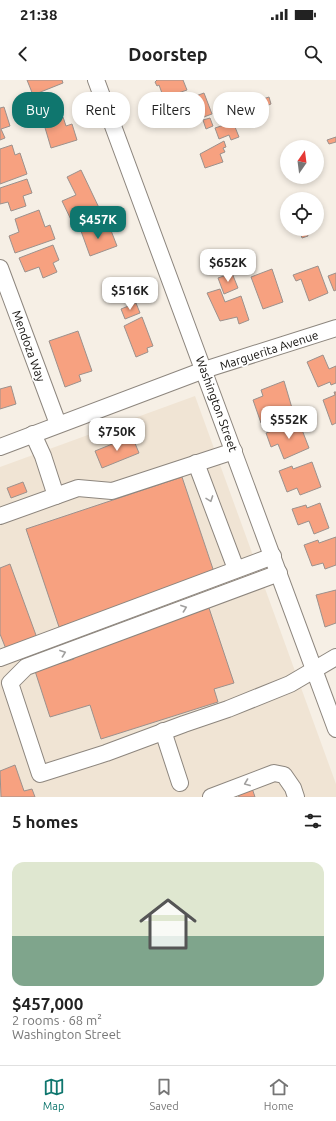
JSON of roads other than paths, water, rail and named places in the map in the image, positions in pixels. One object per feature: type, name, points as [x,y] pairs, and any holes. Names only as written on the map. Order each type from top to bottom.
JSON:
[{"type":"street","name":"Washington Street","points":[[96,80],[336,729]]},
{"type":"street","name":"Mendoza Way","points":[[0,268],[58,424]]},
{"type":"street","name":"Marguerita Avenue","points":[[0,447],[204,370],[336,328]]},
{"type":"street","points":[[33,434],[43,456],[56,496]]},
{"type":"street","points":[[1,513],[78,488],[112,491],[234,451]]},
{"type":"street","points":[[196,463],[236,569]]},
{"type":"street","points":[[0,658],[19,653],[273,556]]},
{"type":"street","points":[[279,573],[26,667],[10,683],[40,774],[106,753],[163,731],[228,709],[290,684],[336,657]]},
{"type":"street","points":[[163,731],[180,783]]},
{"type":"street","points":[[211,797],[274,773],[284,775],[293,788],[296,797]]}]
